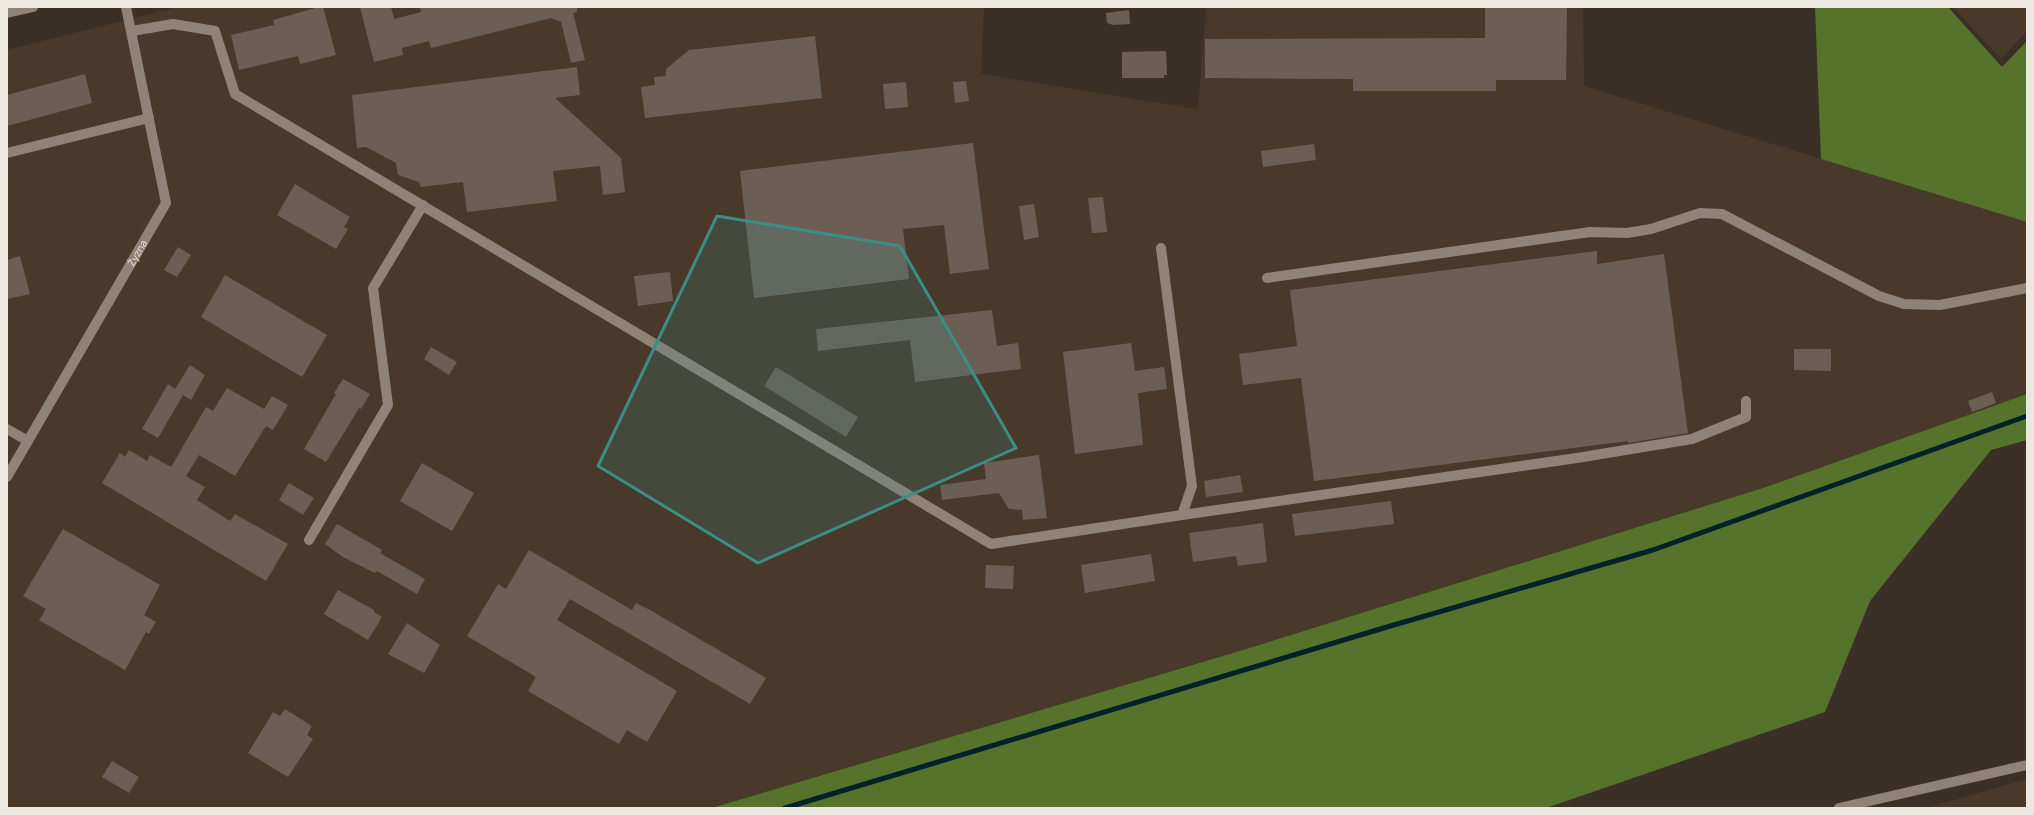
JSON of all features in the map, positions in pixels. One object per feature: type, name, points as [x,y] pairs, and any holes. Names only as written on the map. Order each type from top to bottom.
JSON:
[{"type":"street","points":[[7,13],[33,7]]},
{"type":"street","name":"Żyzna","points":[[7,477],[166,203],[126,7]]},
{"type":"street","points":[[132,31],[173,24],[215,31],[235,94],[991,544],[1577,458],[1692,439],[1746,417],[1746,401]]},
{"type":"street","points":[[7,153],[149,118]]},
{"type":"street","points":[[309,540],[388,405],[373,288],[423,205]]},
{"type":"street","points":[[1268,278],[1590,232],[1627,233],[1651,229],[1700,213],[1722,214],[1879,296],[1904,304],[1940,305],[2027,288]]},
{"type":"street","points":[[1161,248],[1192,486],[1182,515]]},
{"type":"street","points":[[7,429],[28,441]]},
{"type":"street","points":[[1838,808],[2027,765]]},
{"type":"highlighted area","points":[[717,216],[900,246],[1016,448],[758,563],[598,466]]},
{"type":"shaded area","points":[[178,7],[984,7],[981,74],[1198,109],[1206,7],[1583,7],[1584,86],[2027,222],[2027,394],[1763,488],[1243,650],[712,808],[7,808],[7,50]]},
{"type":"shaded area","points":[[1954,7],[2027,7],[2027,31],[2001,59]]},
{"type":"shaded area","points":[[2027,779],[2027,808],[1926,808]]},
{"type":"green space","points":[[1815,7],[1948,7],[2002,67],[2027,41],[2027,222],[1821,159]]},
{"type":"green space","points":[[2027,394],[2027,440],[1991,450],[1870,601],[1825,712],[1546,808],[712,808],[1243,650],[1763,488]]},
{"type":"building","points":[[323,7],[336,55],[300,64],[298,56],[239,70],[231,35],[274,25],[273,20]]},
{"type":"building","points":[[360,7],[391,7],[394,19],[421,12],[420,7],[577,7],[577,12],[573,13],[585,60],[571,63],[561,22],[551,18],[431,48],[429,41],[402,48],[403,55],[374,62]]},
{"type":"building","points":[[1485,7],[1567,7],[1566,80],[1496,80],[1496,91],[1353,91],[1353,79],[1205,78],[1205,39],[1485,38]]},
{"type":"building","points":[[1129,10],[1130,24],[1113,25],[1107,23],[1106,13]]},
{"type":"building","points":[[815,36],[822,98],[645,118],[641,87],[655,85],[654,77],[666,76],[666,69],[689,50]]},
{"type":"building","points":[[1166,51],[1167,75],[1164,75],[1164,78],[1122,78],[1122,52]]},
{"type":"building","points":[[577,67],[580,95],[555,98],[621,158],[625,192],[603,195],[600,166],[553,171],[557,201],[467,212],[463,182],[421,187],[419,182],[398,175],[396,163],[366,147],[357,148],[352,95]]},
{"type":"building","points":[[85,74],[92,103],[7,126],[7,95]]},
{"type":"building","points":[[966,81],[969,101],[955,103],[953,82]]},
{"type":"building","points":[[906,82],[908,107],[885,109],[883,84]]},
{"type":"building","points":[[973,143],[989,269],[950,274],[944,225],[903,229],[909,279],[754,298],[740,171]]},
{"type":"building","points":[[1314,144],[1316,160],[1263,167],[1261,151]]},
{"type":"building","points":[[295,184],[350,217],[344,227],[348,229],[336,249],[277,215]]},
{"type":"building","points":[[1103,197],[1107,232],[1092,233],[1088,198]]},
{"type":"building","points":[[1034,204],[1039,237],[1024,240],[1019,206]]},
{"type":"building","points":[[178,247],[191,255],[177,277],[164,270]]},
{"type":"building","points":[[1597,251],[1597,264],[1664,254],[1688,433],[1628,443],[1628,441],[1314,481],[1301,378],[1243,385],[1239,354],[1297,346],[1290,290]]},
{"type":"building","points":[[20,256],[30,294],[7,299],[7,260]]},
{"type":"building","points":[[670,272],[673,301],[638,306],[634,276]]},
{"type":"building","points":[[225,275],[327,335],[302,377],[201,317]]},
{"type":"building","points":[[992,310],[997,346],[1018,343],[1021,369],[915,382],[910,340],[818,351],[816,329]]},
{"type":"building","points":[[1131,343],[1135,371],[1164,367],[1167,389],[1138,393],[1143,445],[1075,454],[1063,352]]},
{"type":"building","points":[[431,347],[457,362],[449,375],[424,359]]},
{"type":"building","points":[[1794,349],[1831,349],[1831,371],[1794,370]]},
{"type":"building","points":[[190,365],[205,375],[191,400],[183,395],[158,438],[142,429],[168,384],[175,389]]},
{"type":"building","points":[[776,367],[858,417],[846,437],[764,386]]},
{"type":"building","points":[[343,379],[370,394],[361,409],[359,408],[326,462],[304,449]]},
{"type":"building","points":[[227,388],[264,409],[272,396],[288,405],[273,430],[266,426],[235,476],[199,455],[186,476],[205,487],[197,500],[230,521],[235,514],[288,544],[266,581],[102,483],[120,453],[125,457],[129,450],[147,461],[150,455],[171,467],[206,407],[213,411]]},
{"type":"building","points":[[1992,392],[1996,403],[1972,412],[1968,401]]},
{"type":"building","points":[[1039,455],[1047,518],[1023,520],[1022,510],[1009,509],[999,493],[942,500],[940,485],[986,479],[984,463]]},
{"type":"building","points":[[422,463],[474,493],[452,531],[400,501]]},
{"type":"building","points":[[1240,475],[1243,492],[1206,497],[1204,481]]},
{"type":"building","points":[[289,483],[314,498],[303,515],[279,500]]},
{"type":"building","points":[[1391,501],[1394,524],[1295,536],[1292,514]]},
{"type":"building","points":[[1263,523],[1267,562],[1238,566],[1236,556],[1193,562],[1189,533]]},
{"type":"building","points":[[337,524],[382,550],[380,553],[425,579],[417,594],[377,571],[375,573],[343,557],[325,544]]},
{"type":"building","points":[[63,529],[160,585],[144,615],[156,622],[149,634],[146,632],[125,670],[39,620],[46,609],[23,596]]},
{"type":"building","points":[[529,550],[632,610],[636,603],[650,610],[766,678],[750,704],[570,599],[557,620],[677,691],[647,742],[627,730],[619,744],[528,691],[536,677],[467,636],[498,584],[506,589]]},
{"type":"building","points":[[1151,554],[1155,581],[1085,593],[1081,565]]},
{"type":"building","points":[[986,565],[1014,566],[1013,589],[985,588]]},
{"type":"building","points":[[338,590],[374,610],[374,612],[382,617],[368,640],[324,614]]},
{"type":"building","points":[[407,623],[440,645],[424,673],[388,654]]},
{"type":"building","points":[[285,709],[312,726],[307,735],[313,739],[288,777],[248,753],[273,712],[280,716]]},
{"type":"building","points":[[112,761],[139,777],[129,793],[102,777]]},
{"type":"waterway","points":[[785,808],[1387,627],[1653,550],[2027,416]]}]
